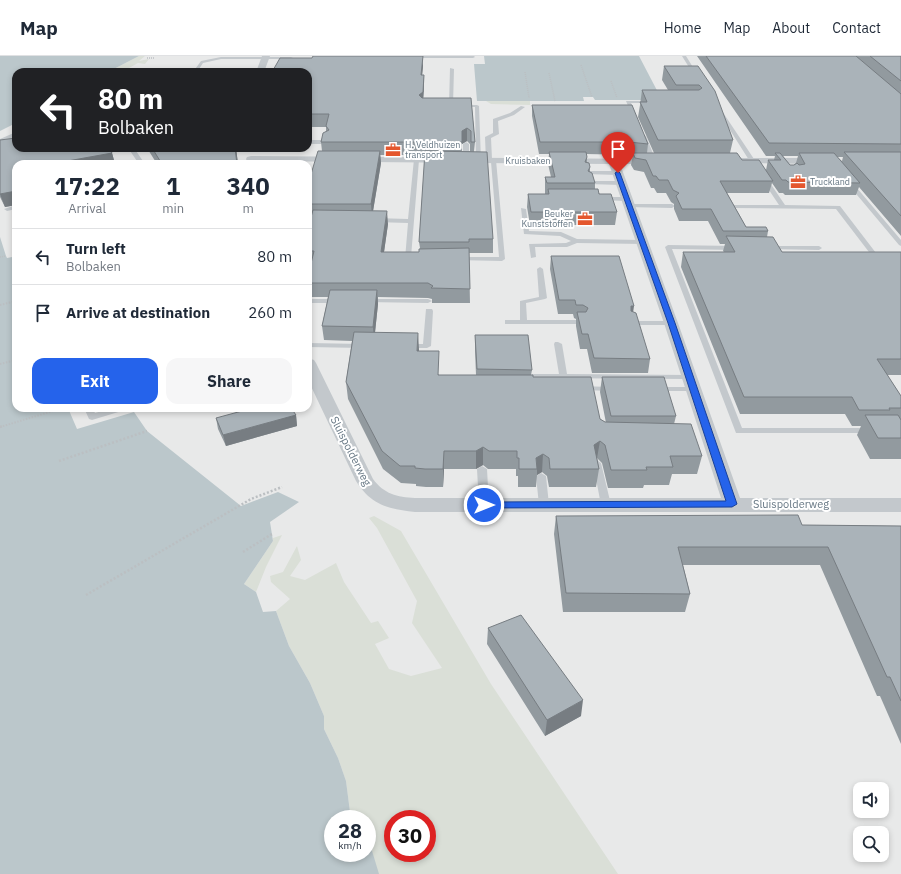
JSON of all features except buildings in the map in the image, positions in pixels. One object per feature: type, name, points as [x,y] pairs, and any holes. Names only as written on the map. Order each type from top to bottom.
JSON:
[{"type":"street","points":[[262,68],[266,57]]},
{"type":"street","name":"Kruisbaken","points":[[312,161],[572,158],[617,172],[635,158],[653,161],[668,161]]},
{"type":"street","points":[[722,161],[785,163],[832,161]]},
{"type":"street","points":[[617,172],[671,323],[732,504]]},
{"type":"street","name":"Sluispolderweg","points":[[312,371],[371,491],[382,499],[394,503],[415,505],[901,505]]},
{"type":"lane","points":[[684,56],[701,82]]},
{"type":"lane","points":[[407,57],[473,57]]},
{"type":"lane","points":[[198,68],[202,62],[221,58],[295,58]]},
{"type":"lane","points":[[451,106],[452,68]]},
{"type":"lane","points":[[636,121],[628,102],[658,102]]},
{"type":"lane","points":[[444,106],[477,106],[502,259],[455,259]]},
{"type":"lane","points":[[487,160],[488,137],[496,134],[495,120],[512,114],[523,107]]},
{"type":"lane","points":[[718,108],[783,207]]},
{"type":"lane","points":[[625,114],[633,114]]},
{"type":"lane","points":[[639,128],[653,161]]},
{"type":"lane","points":[[0,141],[12,136]]},
{"type":"lane","points":[[312,142],[326,142]]},
{"type":"lane","points":[[466,144],[466,160]]},
{"type":"lane","points":[[416,160],[408,259],[423,259]]},
{"type":"lane","points":[[587,173],[617,172]]},
{"type":"lane","points":[[590,183],[617,172]]},
{"type":"lane","points":[[847,179],[901,244]]},
{"type":"lane","points":[[590,199],[672,206]]},
{"type":"lane","points":[[733,207],[838,208],[874,255],[901,256]]},
{"type":"lane","points":[[8,209],[12,208]]},
{"type":"lane","points":[[523,209],[526,233],[561,234],[576,241],[642,242]]},
{"type":"lane","points":[[371,220],[411,220]]},
{"type":"lane","points":[[533,257],[531,245],[567,245],[576,241]]},
{"type":"lane","points":[[748,248],[668,247],[740,431],[878,431]]},
{"type":"lane","points":[[764,248],[819,248]]},
{"type":"lane","points":[[524,322],[522,302],[543,298],[540,269]]},
{"type":"lane","points":[[312,301],[348,301]]},
{"type":"lane","points":[[356,301],[428,301]]},
{"type":"lane","points":[[395,346],[427,346],[429,311]]},
{"type":"lane","points":[[508,322],[581,322]]},
{"type":"lane","points":[[633,323],[671,323]]},
{"type":"lane","points":[[558,344],[563,376]]},
{"type":"lane","points":[[312,345],[372,346]]},
{"type":"lane","points":[[535,376],[563,376],[690,383]]},
{"type":"lane","points":[[647,389],[690,383]]},
{"type":"lane","points":[[570,388],[594,392],[616,388]]},
{"type":"lane","points":[[90,412],[92,417],[109,412]]},
{"type":"lane","points":[[597,463],[606,505]]},
{"type":"lane","points":[[482,469],[484,505]]},
{"type":"lane","points":[[541,476],[544,505]]},
{"type":"path","points":[[148,58],[154,58]]},
{"type":"path","points":[[581,65],[592,97]]},
{"type":"path","points":[[525,72],[530,101]]},
{"type":"path","points":[[549,73],[555,101]]},
{"type":"path","points":[[611,81],[618,100]]},
{"type":"path","points":[[0,257],[6,256]]},
{"type":"path","points":[[0,305],[12,302]]},
{"type":"path","points":[[0,364],[12,361]]},
{"type":"path","points":[[0,427],[50,412]]},
{"type":"path","points":[[59,461],[147,431]]},
{"type":"path","points":[[86,595],[251,499],[282,486]]},
{"type":"path","points":[[243,552],[272,534]]},
{"type":"shaded area","points":[[0,56],[139,56],[116,68],[12,68],[12,125],[0,131]]},
{"type":"shaded area","points":[[57,56],[901,56],[901,874],[0,874],[0,86],[12,79],[12,152],[312,152],[312,68],[34,68]]},
{"type":"shaded area","points":[[139,56],[145,56],[139,61],[149,59],[145,64],[138,63],[129,68],[116,68]]},
{"type":"shaded area","points":[[484,56],[639,56],[662,100],[595,100],[593,97],[583,97],[584,101],[477,101],[474,64],[485,64]]},
{"type":"shaded area","points":[[486,101],[530,101],[530,105],[491,104]]},
{"type":"shaded area","points":[[0,237],[7,258],[12,257],[12,412],[70,412],[77,429],[134,412],[147,431],[241,506],[278,492],[299,502],[270,522],[273,541],[244,584],[256,592],[263,612],[276,611],[289,646],[310,683],[324,716],[324,729],[338,758],[346,781],[350,810],[324,810],[324,862],[375,862],[379,874],[0,874]]},
{"type":"shaded area","points":[[374,516],[401,531],[491,684],[618,874],[378,874],[375,862],[376,810],[350,810],[346,781],[338,758],[324,729],[324,716],[310,683],[289,646],[276,611],[290,599],[271,582],[270,576],[283,572],[297,546],[301,560],[290,576],[305,580],[336,563],[344,582],[371,623],[378,621],[389,638],[375,644],[389,669],[411,676],[442,668],[412,623],[417,601],[377,528],[369,518]]},
{"type":"shaded area","points":[[282,535],[266,567],[256,592],[244,584],[273,541],[273,538]]},
{"type":"place","name":"H. Veldhuizen transport","points":[[393,150]]},
{"type":"place","name":"Truckland","points":[[798,182]]},
{"type":"place","name":"Beuker Kunststoffen","points":[[585,219]]},
{"type":"route","points":[[484,505],[732,504],[671,323],[618,173]]}]
